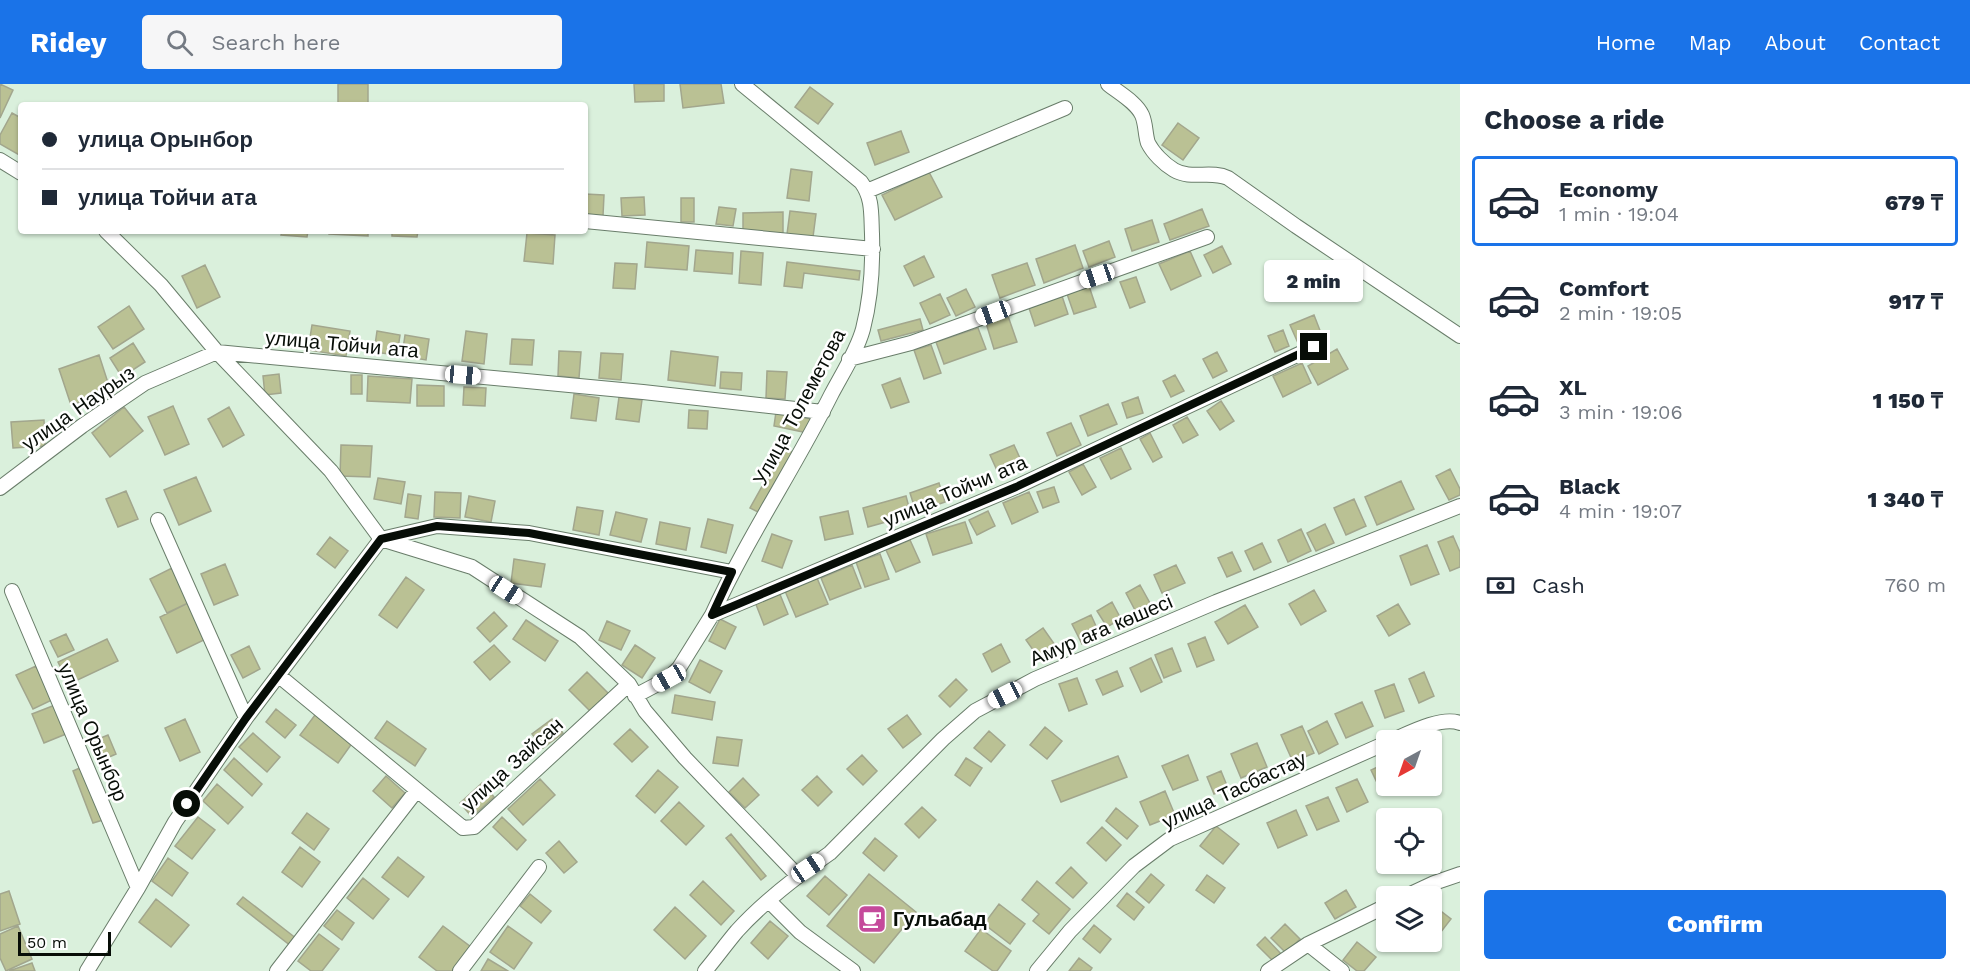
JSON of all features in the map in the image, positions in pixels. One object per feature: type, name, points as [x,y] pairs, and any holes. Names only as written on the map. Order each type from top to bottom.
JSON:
[{"type":"street","points":[[742,84],[861,182],[867,191],[1065,108]]},
{"type":"street","points":[[1108,84],[1132,103],[1142,116],[1148,143],[1156,155],[1174,170],[1186,175],[1220,174],[1228,178],[1460,336]]},
{"type":"street","points":[[0,160],[18,171]]},
{"type":"street","name":"Улица Толеметова","points":[[712,615],[732,572],[823,412],[862,330],[873,265],[871,203],[867,191]]},
{"type":"street","points":[[588,221],[873,249]]},
{"type":"street","points":[[109,234],[161,285],[217,352],[331,471],[381,539],[472,567],[580,637],[632,690],[645,711],[685,758],[798,876]]},
{"type":"street","points":[[849,360],[911,343],[1207,237]]},
{"type":"street","name":"улица Тойчи ата","points":[[712,615],[1016,487],[1314,347]]},
{"type":"street","name":"улица Тойчи ата","points":[[217,352],[643,392],[823,412]]},
{"type":"street","name":"улица Наурыз","points":[[0,489],[82,426],[145,382],[217,352]]},
{"type":"street","name":"Амур аға көшесі","points":[[705,971],[738,931],[769,901],[830,853],[943,739],[975,711],[1035,679],[1205,607],[1460,506]]},
{"type":"street","points":[[158,520],[246,718]]},
{"type":"street","points":[[87,971],[175,822],[246,718],[381,539],[437,526],[529,533],[732,572]]},
{"type":"street","name":"улица Орынбор","points":[[12,591],[138,888]]},
{"type":"street","points":[[632,690],[669,678],[679,668],[712,615]]},
{"type":"street","name":"улица Зайсан","points":[[278,675],[463,828],[474,827],[632,690]]},
{"type":"street","points":[[1415,730],[1426,725],[1455,721],[1460,723]]},
{"type":"street","name":"улица Тасбастау","points":[[1037,971],[1070,931],[1126,874],[1170,839],[1376,747]]},
{"type":"street","points":[[277,971],[417,790]]},
{"type":"street","points":[[460,971],[539,867]]},
{"type":"street","points":[[1428,886],[1460,874]]},
{"type":"street","points":[[769,901],[800,932],[853,971]]},
{"type":"street","points":[[1268,971],[1308,944],[1376,911]]},
{"type":"street","points":[[1308,944],[1342,971]]},
{"type":"building","points":[[0,84],[13,90],[0,118]]},
{"type":"building","points":[[338,84],[368,84],[368,102],[338,102]]},
{"type":"building","points":[[634,84],[664,84],[664,101],[635,102]]},
{"type":"building","points":[[680,84],[721,84],[724,103],[683,108]]},
{"type":"building","points":[[810,87],[833,104],[818,124],[795,107]]},
{"type":"building","points":[[12,113],[18,116],[18,154],[0,144],[0,135]]},
{"type":"building","points":[[1178,123],[1199,138],[1183,160],[1162,145]]},
{"type":"building","points":[[901,131],[909,152],[875,165],[867,143]]},
{"type":"building","points":[[791,169],[812,172],[809,201],[787,198]]},
{"type":"building","points":[[929,172],[942,197],[895,220],[882,195]]},
{"type":"building","points":[[588,194],[604,195],[603,216],[588,215]]},
{"type":"building","points":[[644,197],[645,215],[622,216],[621,198]]},
{"type":"building","points":[[681,198],[694,198],[694,222],[681,222]]},
{"type":"building","points":[[719,207],[736,209],[733,226],[716,224]]},
{"type":"building","points":[[1202,209],[1209,226],[1170,240],[1164,224]]},
{"type":"building","points":[[790,211],[816,214],[813,237],[787,234]]},
{"type":"building","points":[[783,212],[783,233],[743,234],[743,213]]},
{"type":"building","points":[[1152,220],[1159,242],[1132,251],[1125,229]]},
{"type":"building","points":[[281,234],[308,234],[307,237]]},
{"type":"building","points":[[329,234],[368,234],[368,236]]},
{"type":"building","points":[[392,234],[418,234],[417,237],[392,236]]},
{"type":"building","points":[[527,234],[555,235],[553,264],[524,261]]},
{"type":"building","points":[[1109,241],[1115,257],[1089,267],[1083,251]]},
{"type":"building","points":[[647,242],[689,246],[687,270],[645,267]]},
{"type":"building","points":[[1075,245],[1083,268],[1044,283],[1036,259]]},
{"type":"building","points":[[1222,246],[1231,264],[1213,273],[1204,255]]},
{"type":"building","points":[[696,250],[733,253],[732,274],[694,271]]},
{"type":"building","points":[[741,251],[763,253],[761,285],[739,283]]},
{"type":"building","points":[[1190,251],[1201,276],[1171,290],[1159,264]]},
{"type":"building","points":[[924,256],[934,277],[914,286],[904,266]]},
{"type":"building","points":[[787,262],[860,271],[859,280],[804,273],[802,288],[784,286]]},
{"type":"building","points":[[615,263],[637,264],[635,289],[613,288]]},
{"type":"building","points":[[1027,263],[1035,285],[1000,298],[992,275]]},
{"type":"building","points":[[205,265],[220,297],[197,308],[182,276]]},
{"type":"building","points":[[1136,277],[1145,302],[1130,308],[1120,282]]},
{"type":"building","points":[[1088,283],[1096,307],[1074,314],[1066,291]]},
{"type":"building","points":[[966,289],[975,307],[956,316],[947,298]]},
{"type":"building","points":[[940,294],[950,315],[930,324],[920,303]]},
{"type":"building","points":[[1062,296],[1068,314],[1035,326],[1029,308]]},
{"type":"building","points":[[129,306],[144,329],[113,349],[98,327]]},
{"type":"building","points":[[1314,315],[1321,333],[1298,343],[1290,325]]},
{"type":"building","points":[[1008,316],[1017,342],[994,349],[986,323]]},
{"type":"building","points":[[920,319],[923,330],[881,341],[878,330]]},
{"type":"building","points":[[312,325],[350,331],[346,356],[308,350]]},
{"type":"building","points":[[978,328],[986,349],[944,364],[936,342]]},
{"type":"building","points":[[1283,330],[1289,346],[1275,352],[1268,336]]},
{"type":"building","points":[[377,331],[400,335],[397,355],[374,352]]},
{"type":"building","points":[[466,331],[487,334],[484,364],[462,361]]},
{"type":"building","points":[[405,335],[429,339],[426,360],[402,356]]},
{"type":"building","points":[[512,339],[534,340],[532,365],[510,364]]},
{"type":"building","points":[[133,343],[145,362],[122,377],[110,358]]},
{"type":"building","points":[[931,345],[941,373],[924,379],[914,350]]},
{"type":"building","points":[[1337,349],[1348,369],[1318,385],[1308,366]]},
{"type":"building","points":[[559,351],[581,352],[579,378],[558,376]]},
{"type":"building","points":[[671,351],[718,357],[715,386],[668,380]]},
{"type":"building","points":[[1217,352],[1227,371],[1213,378],[1203,359]]},
{"type":"building","points":[[601,353],[623,354],[621,380],[599,378]]},
{"type":"building","points":[[99,355],[111,392],[71,405],[59,369]]},
{"type":"building","points":[[1302,363],[1311,383],[1283,397],[1273,376]]},
{"type":"building","points":[[767,371],[787,372],[785,399],[766,398]]},
{"type":"building","points":[[721,372],[742,373],[741,390],[720,388]]},
{"type":"building","points":[[279,374],[281,393],[265,395],[263,376]]},
{"type":"building","points":[[351,375],[362,375],[362,394],[351,394]]},
{"type":"building","points":[[1175,375],[1184,391],[1171,397],[1163,381]]},
{"type":"building","points":[[368,376],[412,379],[410,403],[367,401]]},
{"type":"building","points":[[900,378],[909,402],[891,408],[882,385]]},
{"type":"building","points":[[417,385],[444,386],[444,406],[417,406]]},
{"type":"building","points":[[464,387],[486,388],[485,406],[463,405]]},
{"type":"building","points":[[574,394],[599,398],[596,421],[571,418]]},
{"type":"building","points":[[619,397],[642,400],[639,422],[616,419]]},
{"type":"building","points":[[1138,397],[1143,413],[1127,418],[1122,403]]},
{"type":"building","points":[[1221,401],[1234,421],[1220,430],[1207,411]]},
{"type":"building","points":[[1108,404],[1117,424],[1088,436],[1080,416]]},
{"type":"building","points":[[173,406],[189,444],[165,455],[148,417]]},
{"type":"building","points":[[124,407],[143,431],[110,457],[92,433]]},
{"type":"building","points":[[229,407],[244,435],[223,447],[208,419]]},
{"type":"building","points":[[689,410],[708,411],[707,429],[688,428]]},
{"type":"building","points":[[776,412],[811,419],[808,433],[774,426]]},
{"type":"building","points":[[1187,417],[1198,435],[1183,443],[1173,425]]},
{"type":"building","points":[[44,420],[45,446],[13,448],[11,422]]},
{"type":"building","points":[[1071,423],[1081,445],[1057,456],[1047,433]]},
{"type":"building","points":[[1150,433],[1162,457],[1153,462],[1140,439]]},
{"type":"building","points":[[341,445],[372,446],[370,477],[340,476]]},
{"type":"building","points":[[1014,445],[1024,467],[1000,477],[990,455]]},
{"type":"building","points":[[784,447],[792,452],[758,512],[750,508]]},
{"type":"building","points":[[1121,448],[1131,469],[1111,479],[1100,458]]},
{"type":"building","points":[[1083,464],[1096,487],[1082,495],[1069,472]]},
{"type":"building","points":[[1450,469],[1460,489],[1460,495],[1449,500],[1436,476]]},
{"type":"building","points":[[196,477],[211,511],[179,525],[164,490]]},
{"type":"building","points":[[378,478],[405,482],[401,504],[374,499]]},
{"type":"building","points":[[1401,481],[1414,509],[1377,525],[1365,497]]},
{"type":"building","points":[[939,483],[945,502],[916,512],[910,493]]},
{"type":"building","points":[[1054,487],[1059,502],[1043,508],[1037,492]]},
{"type":"building","points":[[126,491],[138,519],[118,527],[106,499]]},
{"type":"building","points":[[435,492],[461,493],[460,518],[434,517]]},
{"type":"building","points":[[1029,492],[1038,512],[1012,524],[1003,503]]},
{"type":"building","points":[[408,494],[421,496],[418,519],[405,517]]},
{"type":"building","points":[[469,496],[495,501],[491,522],[465,517]]},
{"type":"building","points":[[906,496],[911,515],[868,527],[863,508]]},
{"type":"building","points":[[1354,499],[1366,526],[1346,535],[1334,508]]},
{"type":"building","points":[[577,507],[603,511],[599,535],[573,530]]},
{"type":"building","points":[[848,511],[853,534],[825,540],[820,517]]},
{"type":"building","points":[[988,511],[995,526],[977,535],[969,520]]},
{"type":"building","points":[[616,512],[647,519],[641,542],[610,535]]},
{"type":"building","points":[[708,519],[733,525],[726,553],[701,547]]},
{"type":"building","points":[[660,522],[690,528],[686,550],[656,544]]},
{"type":"building","points":[[965,522],[972,543],[933,555],[926,534]]},
{"type":"building","points":[[1325,524],[1334,543],[1316,551],[1307,533]]},
{"type":"building","points":[[1301,529],[1311,551],[1288,562],[1278,540]]},
{"type":"building","points":[[772,534],[792,541],[782,568],[762,561]]},
{"type":"building","points":[[1453,536],[1460,552],[1460,567],[1450,571],[1438,542]]},
{"type":"building","points":[[330,537],[348,551],[335,568],[317,554]]},
{"type":"building","points":[[910,540],[920,562],[896,572],[886,550]]},
{"type":"building","points":[[1262,543],[1271,562],[1254,570],[1245,551]]},
{"type":"building","points":[[1427,545],[1439,574],[1411,585],[1400,556]]},
{"type":"building","points":[[1232,552],[1241,571],[1227,577],[1218,558]]},
{"type":"building","points":[[880,554],[889,579],[865,587],[856,562]]},
{"type":"building","points":[[514,559],[545,564],[541,587],[511,583]]},
{"type":"building","points":[[225,564],[238,595],[214,605],[201,574]]},
{"type":"building","points":[[852,565],[861,588],[830,600],[821,578]]},
{"type":"building","points":[[1176,565],[1185,583],[1162,593],[1154,575]]},
{"type":"building","points":[[172,568],[188,603],[167,613],[150,579]]},
{"type":"building","points":[[406,577],[424,590],[397,628],[379,615]]},
{"type":"building","points":[[817,578],[828,604],[796,617],[785,591]]},
{"type":"building","points":[[1140,585],[1151,605],[1136,612],[1126,593]]},
{"type":"building","points":[[1314,590],[1326,611],[1301,625],[1289,604]]},
{"type":"building","points":[[779,592],[788,614],[764,625],[755,602]]},
{"type":"building","points":[[1112,602],[1121,619],[1107,627],[1097,611]]},
{"type":"building","points":[[188,603],[206,639],[177,653],[160,617]]},
{"type":"building","points":[[1398,604],[1410,624],[1389,636],[1377,616]]},
{"type":"building","points":[[1245,605],[1258,627],[1228,644],[1215,622]]},
{"type":"building","points":[[494,612],[507,626],[490,642],[477,628]]},
{"type":"building","points":[[1091,615],[1100,635],[1082,644],[1072,624]]},
{"type":"building","points":[[720,619],[736,627],[725,649],[709,641]]},
{"type":"building","points":[[526,620],[558,641],[545,661],[513,639]]},
{"type":"building","points":[[607,621],[630,631],[621,650],[599,640]]},
{"type":"building","points":[[1043,628],[1055,645],[1038,657],[1026,640]]},
{"type":"building","points":[[66,634],[74,650],[58,657],[50,641]]},
{"type":"building","points":[[1205,637],[1214,660],[1197,667],[1188,644]]},
{"type":"building","points":[[107,639],[118,661],[69,684],[58,662]]},
{"type":"building","points":[[1001,644],[1010,662],[992,672],[983,654]]},
{"type":"building","points":[[494,645],[510,662],[490,680],[474,662]]},
{"type":"building","points":[[635,645],[655,658],[642,678],[622,665]]},
{"type":"building","points":[[249,646],[260,669],[243,678],[231,655]]},
{"type":"building","points":[[1172,648],[1181,671],[1164,678],[1155,655]]},
{"type":"building","points":[[1151,658],[1162,682],[1141,692],[1130,668]]},
{"type":"building","points":[[700,660],[722,671],[710,693],[689,682]]},
{"type":"building","points":[[36,666],[52,700],[33,709],[16,675]]},
{"type":"building","points":[[1117,671],[1123,686],[1103,695],[1096,680]]},
{"type":"building","points":[[587,672],[610,695],[592,713],[569,690]]},
{"type":"building","points":[[1424,672],[1434,696],[1419,703],[1409,679]]},
{"type":"building","points":[[1077,678],[1087,704],[1069,711],[1059,684]]},
{"type":"building","points":[[956,679],[967,690],[950,707],[939,696]]},
{"type":"building","points":[[1394,684],[1404,711],[1385,718],[1375,691]]},
{"type":"building","points":[[675,695],[715,702],[712,720],[672,713]]},
{"type":"building","points":[[1362,702],[1373,726],[1346,738],[1335,714]]},
{"type":"building","points":[[55,705],[66,734],[44,743],[32,714]]},
{"type":"building","points":[[276,709],[296,725],[285,738],[266,722]]},
{"type":"building","points":[[315,715],[353,742],[338,763],[300,735]]},
{"type":"building","points":[[907,715],[921,734],[903,748],[888,729]]},
{"type":"building","points":[[185,719],[200,752],[180,761],[165,728]]},
{"type":"building","points":[[552,719],[563,733],[543,748],[532,734]]},
{"type":"building","points":[[387,721],[426,749],[415,766],[375,738]]},
{"type":"building","points":[[1327,721],[1338,744],[1319,754],[1308,731]]},
{"type":"building","points":[[1302,726],[1314,753],[1293,762],[1281,735]]},
{"type":"building","points":[[1045,727],[1062,741],[1047,759],[1030,745]]},
{"type":"building","points":[[630,729],[648,747],[632,762],[614,744]]},
{"type":"building","points":[[989,731],[1005,745],[991,762],[974,748]]},
{"type":"building","points":[[253,733],[280,757],[267,772],[239,747]]},
{"type":"building","points":[[108,735],[116,754],[100,761],[91,742]]},
{"type":"building","points":[[717,737],[742,740],[738,766],[713,763]]},
{"type":"building","points":[[1257,743],[1267,767],[1241,778],[1231,754]]},
{"type":"building","points":[[862,755],[877,771],[863,785],[847,769]]},
{"type":"building","points":[[1188,755],[1198,780],[1173,790],[1162,766]]},
{"type":"building","points":[[1118,756],[1127,777],[1061,802],[1052,781]]},
{"type":"building","points":[[234,758],[262,784],[252,796],[224,770]]},
{"type":"building","points":[[966,758],[982,768],[970,786],[955,775]]},
{"type":"building","points":[[82,767],[103,820],[93,823],[73,771]]},
{"type":"building","points":[[1376,768],[1376,780],[1371,770]]},
{"type":"building","points":[[658,770],[678,787],[655,813],[636,796]]},
{"type":"building","points":[[1221,771],[1228,788],[1214,794],[1207,777]]},
{"type":"building","points":[[386,776],[405,793],[392,808],[373,791]]},
{"type":"building","points":[[817,776],[832,792],[818,806],[802,790]]},
{"type":"building","points":[[743,778],[759,795],[745,808],[729,792]]},
{"type":"building","points":[[540,779],[555,795],[523,825],[508,809]]},
{"type":"building","points":[[1357,779],[1368,802],[1347,812],[1336,788]]},
{"type":"building","points":[[482,783],[494,797],[472,817],[460,803]]},
{"type":"building","points":[[217,784],[243,807],[228,824],[203,801]]},
{"type":"building","points":[[1165,791],[1175,815],[1150,825],[1140,802]]},
{"type":"building","points":[[1328,797],[1339,821],[1317,830],[1306,806]]},
{"type":"building","points":[[679,802],[704,826],[686,845],[661,821]]},
{"type":"building","points":[[922,807],[936,820],[919,838],[905,824]]},
{"type":"building","points":[[1116,808],[1138,826],[1127,839],[1106,821]]},
{"type":"building","points":[[1296,810],[1307,835],[1278,848],[1267,823]]},
{"type":"building","points":[[307,813],[329,829],[314,850],[292,833]]},
{"type":"building","points":[[198,817],[215,830],[192,859],[175,846]]},
{"type":"building","points":[[502,817],[526,840],[517,850],[493,827]]},
{"type":"building","points":[[1216,826],[1239,844],[1223,864],[1200,846]]},
{"type":"building","points":[[1102,827],[1121,845],[1106,861],[1087,843]]},
{"type":"building","points":[[731,834],[766,876],[761,880],[726,838]]},
{"type":"building","points":[[875,838],[897,856],[884,871],[863,853]]},
{"type":"building","points":[[559,841],[577,862],[564,873],[546,853]]},
{"type":"building","points":[[300,847],[320,862],[302,887],[282,872]]},
{"type":"building","points":[[398,857],[424,877],[408,897],[382,877]]},
{"type":"building","points":[[168,858],[188,873],[172,896],[152,881]]},
{"type":"building","points":[[1071,867],[1087,883],[1073,898],[1056,883]]},
{"type":"building","name":"Гульабад","points":[[869,874],[916,912],[874,963],[827,926]]},
{"type":"building","points":[[1151,874],[1164,885],[1149,903],[1136,892]]},
{"type":"building","points":[[1207,875],[1225,888],[1214,903],[1196,890]]},
{"type":"building","points":[[825,876],[847,895],[829,915],[807,896]]},
{"type":"building","points":[[363,878],[389,899],[373,919],[347,898]]},
{"type":"building","points":[[703,881],[734,911],[721,925],[690,895]]},
{"type":"building","points":[[1037,881],[1070,909],[1049,934],[1033,921],[1039,914],[1022,900]]},
{"type":"building","points":[[1346,890],[1356,907],[1335,919],[1325,903]]},
{"type":"building","points":[[9,891],[20,924],[0,931],[0,894]]},
{"type":"building","points":[[1127,893],[1144,907],[1134,920],[1117,906]]},
{"type":"building","points":[[530,894],[551,911],[541,923],[520,906]]},
{"type":"building","points":[[243,897],[297,939],[291,946],[237,904]]},
{"type":"building","points":[[156,899],[189,925],[171,947],[139,922]]},
{"type":"building","points":[[999,904],[1025,924],[1010,944],[984,924]]},
{"type":"building","points":[[675,907],[706,936],[685,959],[654,930]]},
{"type":"building","points":[[337,910],[354,923],[342,940],[324,926]]},
{"type":"building","points":[[1442,912],[1451,919],[1442,931]]},
{"type":"building","points":[[770,921],[788,936],[768,959],[751,943]]},
{"type":"building","points":[[1285,924],[1300,939],[1286,953],[1271,938]]},
{"type":"building","points":[[1094,925],[1111,939],[1100,953],[1083,939]]},
{"type":"building","points":[[18,926],[32,959],[6,971],[0,958],[0,934]]},
{"type":"building","points":[[443,926],[471,947],[453,971],[437,971],[419,957]]},
{"type":"building","points":[[508,926],[532,943],[514,969],[490,952]]},
{"type":"building","points":[[981,929],[1011,951],[997,971],[993,971],[965,951]]},
{"type":"building","points":[[319,934],[339,949],[322,971],[311,971],[298,961]]},
{"type":"building","points":[[1265,937],[1283,956],[1275,963],[1257,945]]},
{"type":"building","points":[[1357,942],[1376,957],[1364,971],[1357,971],[1343,960]]},
{"type":"building","points":[[1079,958],[1092,968],[1090,971],[1069,971]]},
{"type":"building","points":[[488,959],[508,971],[481,971]]},
{"type":"building","points":[[32,963],[35,971],[9,971]]},
{"type":"place","name":"Гульабад","points":[[872,919]]},
{"type":"route","points":[[187,804],[246,718],[381,539],[437,526],[529,533],[732,572],[712,615],[1016,487],[1314,347]]}]
